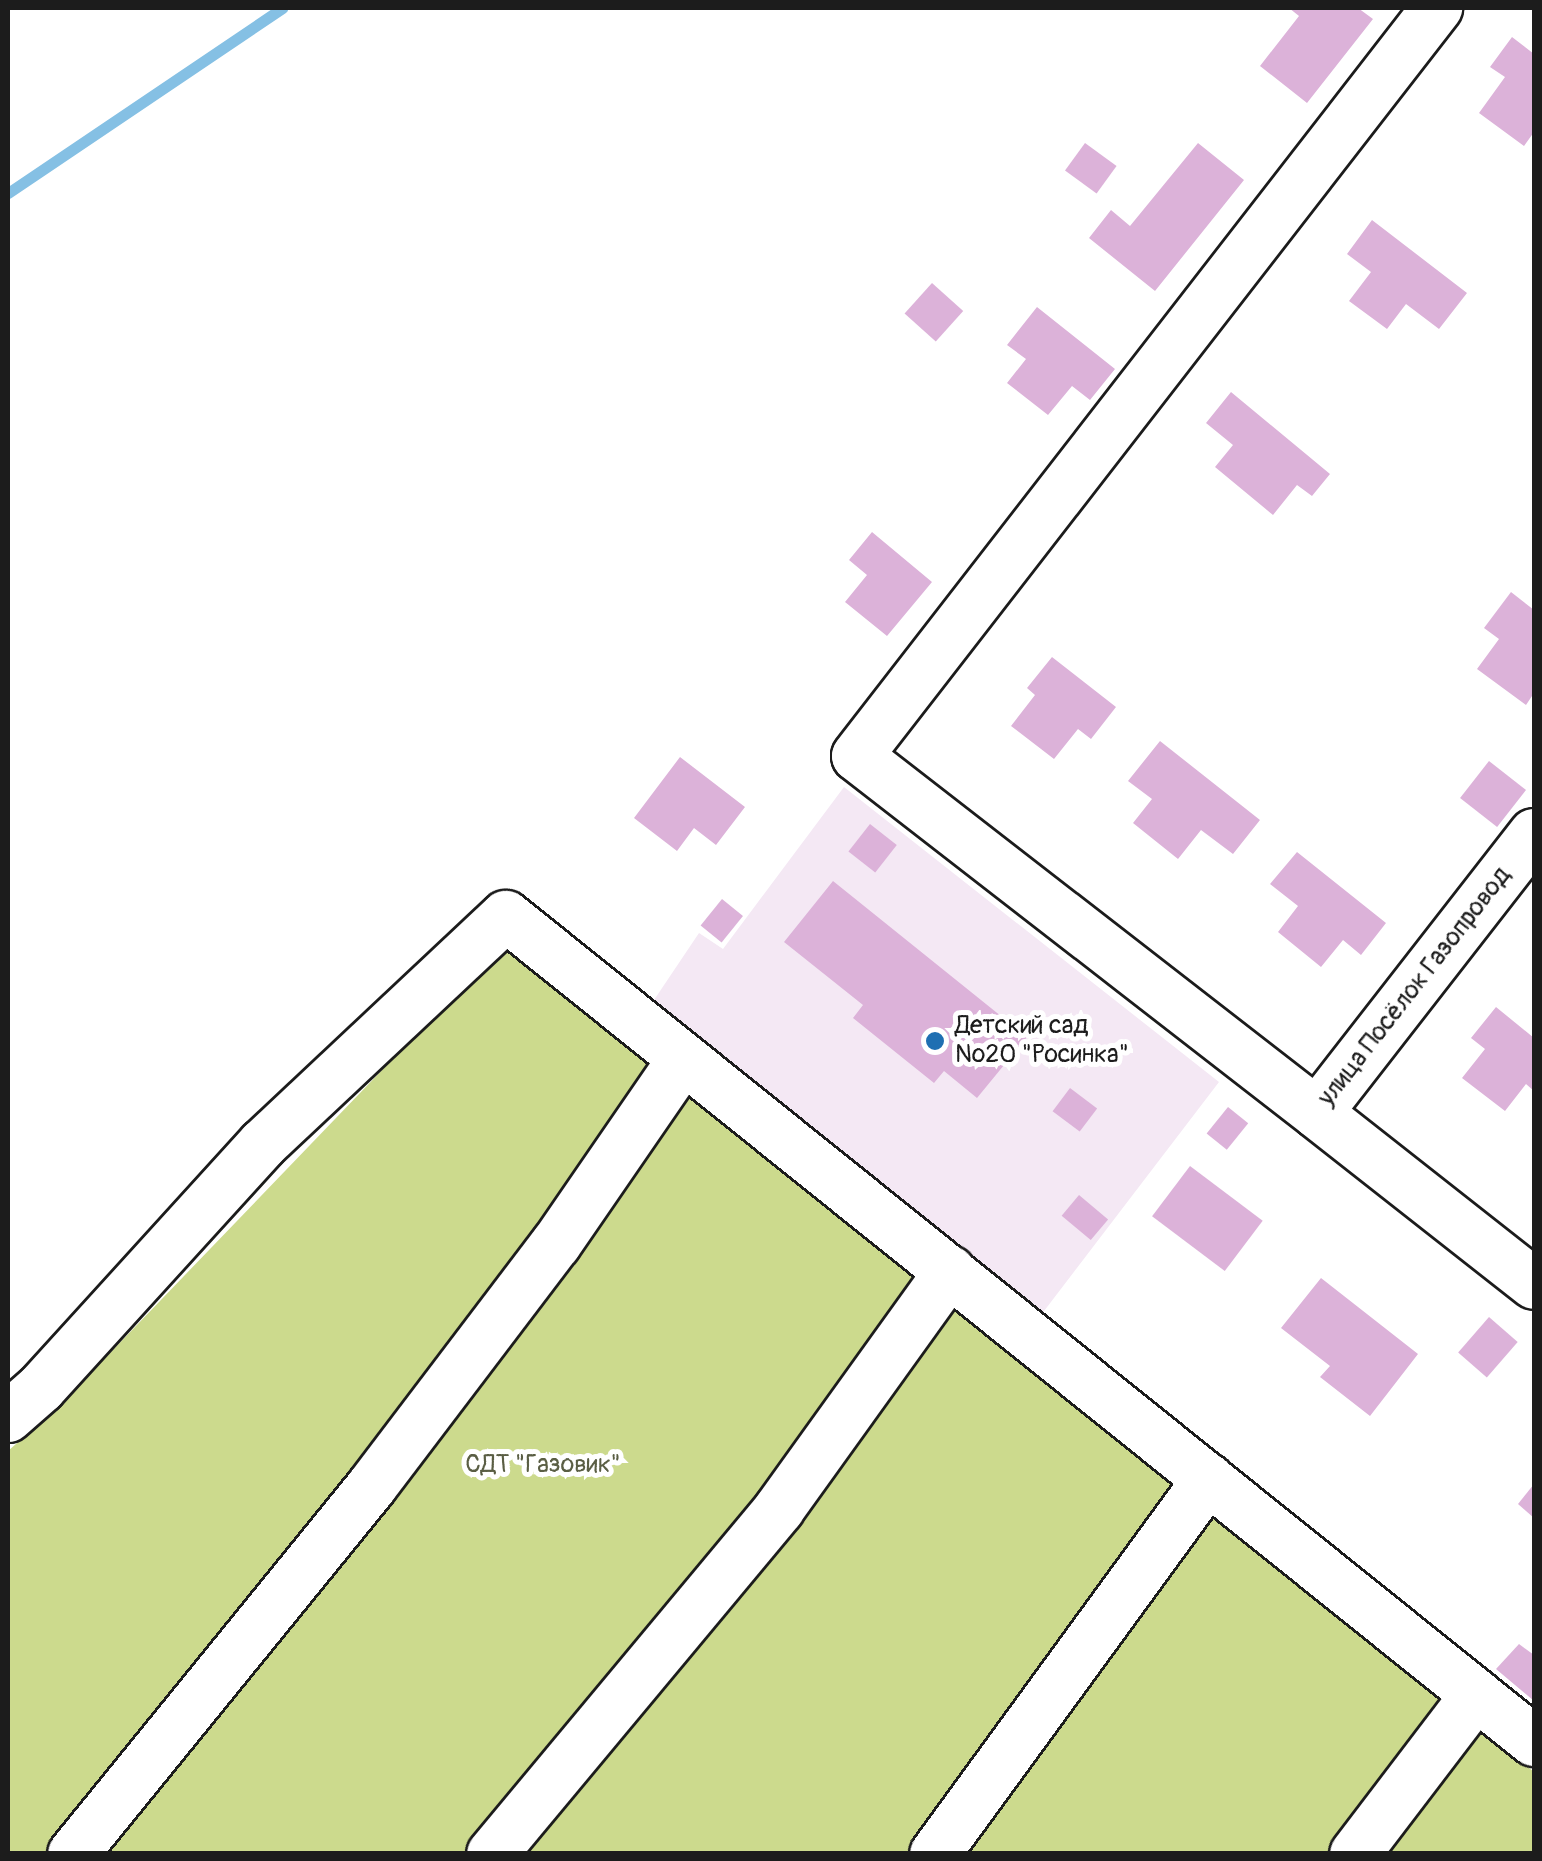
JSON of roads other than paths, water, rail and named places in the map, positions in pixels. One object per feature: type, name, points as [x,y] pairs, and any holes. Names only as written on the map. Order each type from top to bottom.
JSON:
[{"type":"street","points":[[1317,1113],[857,756],[1437,8]]},
{"type":"street","name":"улица Посёлок Газопровод","points":[[1534,834],[1317,1113],[1534,1284]]},
{"type":"street","points":[[8,1418],[41,1388],[263,1144],[506,916],[1534,1741]]},
{"type":"street","points":[[73,1854],[372,1486],[556,1244],[682,1059]]},
{"type":"street","points":[[492,1854],[778,1510],[950,1271]]},
{"type":"street","points":[[934,1854],[1208,1479]]},
{"type":"street","points":[[1355,1854],[1476,1696]]},
{"type":"waterway","points":[[8,193],[282,8]]},
{"type":"place","name":"Детский сад №20 \"Росинка\"","points":[[935,1041]]},
{"type":"park label","name":"СДТ \"Газовик\"","points":[[543,1465]]}]
